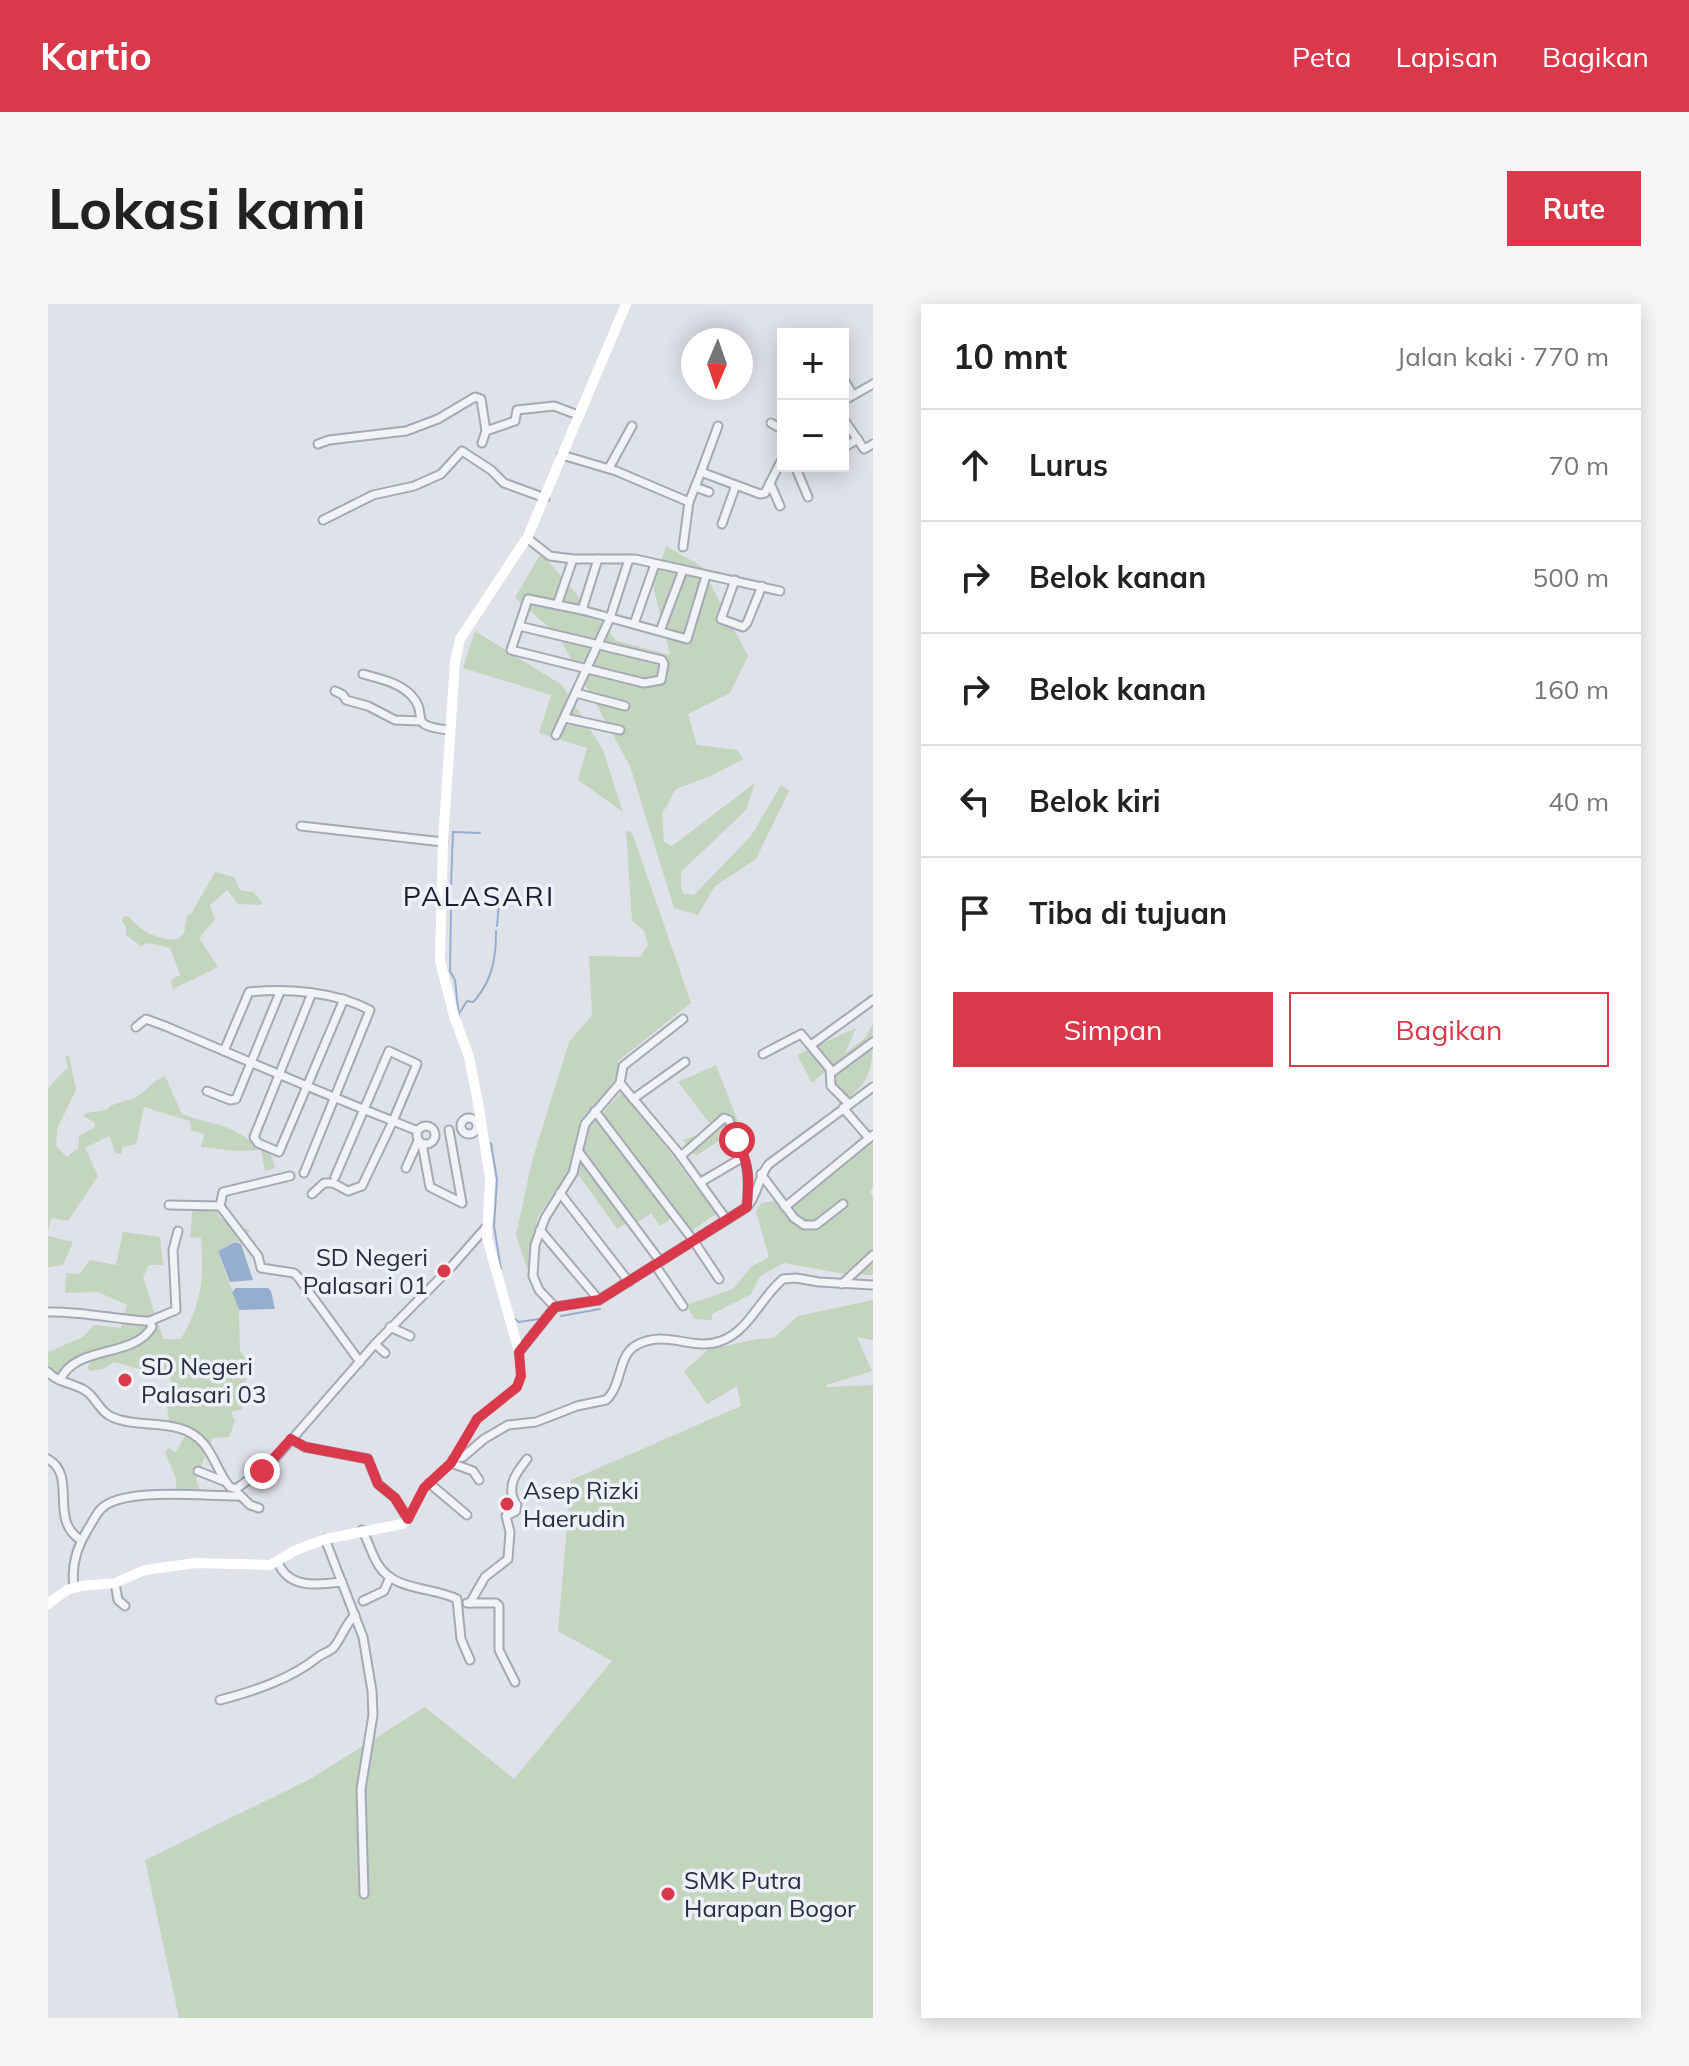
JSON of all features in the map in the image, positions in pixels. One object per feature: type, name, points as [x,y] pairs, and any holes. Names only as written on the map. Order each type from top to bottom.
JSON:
[{"type":"main road","points":[[48,1604],[74,1587],[115,1583],[145,1570],[217,1562],[270,1565],[325,1539],[395,1526],[408,1519],[417,1498],[452,1461],[477,1419],[517,1387],[521,1376],[519,1352],[490,1249],[490,1178],[469,1057],[459,1033],[440,961],[448,730],[460,639],[527,538],[626,304]]},
{"type":"street","points":[[845,400],[873,384]]},
{"type":"street","points":[[849,388],[853,395]]},
{"type":"street","points":[[318,444],[406,431],[438,419],[475,397],[481,399],[486,431],[482,443]]},
{"type":"street","points":[[486,431],[515,421],[517,410],[554,406],[578,415]]},
{"type":"street","points":[[771,423],[777,426]]},
{"type":"street","points":[[609,468],[632,426]]},
{"type":"street","points":[[683,547],[689,502],[718,426]]},
{"type":"street","points":[[849,426],[864,449],[873,444]]},
{"type":"street","points":[[849,444],[858,439]]},
{"type":"street","points":[[323,520],[373,495],[414,486],[441,474],[462,451],[491,470],[504,483],[545,498]]},
{"type":"street","points":[[562,455],[609,468],[689,502]]},
{"type":"street","points":[[701,472],[762,494],[777,469]]},
{"type":"street","points":[[798,472],[808,497]]},
{"type":"street","points":[[770,483],[780,506]]},
{"type":"street","points":[[722,524],[736,485]]},
{"type":"street","points":[[695,487],[709,492]]},
{"type":"street","points":[[527,538],[550,556],[629,559],[780,591]]},
{"type":"street","points":[[557,605],[573,559]]},
{"type":"street","points":[[582,610],[598,559]]},
{"type":"street","points":[[556,735],[610,618],[629,559]]},
{"type":"street","points":[[634,624],[655,564]]},
{"type":"street","points":[[660,631],[683,570]]},
{"type":"street","points":[[519,626],[662,660],[661,680],[644,683],[511,650],[519,626],[528,599],[582,610],[687,639],[706,576]]},
{"type":"street","points":[[717,630],[735,580]]},
{"type":"street","points":[[721,619],[743,627],[762,586]]},
{"type":"street","points":[[363,674],[385,680],[409,694],[415,701],[420,721],[427,727],[448,730]]},
{"type":"street","points":[[335,691],[345,700],[368,706],[391,719],[420,721]]},
{"type":"street","points":[[576,693],[625,706]]},
{"type":"street","points":[[565,718],[620,730]]},
{"type":"street","points":[[301,826],[443,842]]},
{"type":"street","points":[[224,1051],[249,992],[312,993],[344,999],[371,1012],[304,1173]]},
{"type":"street","points":[[207,1091],[230,1100],[236,1099],[280,992]]},
{"type":"street","points":[[312,993],[254,1137],[258,1143],[279,1152],[344,999]]},
{"type":"street","points":[[811,1045],[873,1000]]},
{"type":"street","points":[[136,1027],[146,1019],[336,1099],[418,1131],[428,1126],[435,1133]]},
{"type":"street","points":[[555,1307],[539,1290],[533,1276],[533,1259],[540,1230],[573,1173],[585,1124],[620,1083],[623,1066],[683,1019]]},
{"type":"street","points":[[763,1054],[798,1034],[811,1045],[831,1073],[831,1086],[871,1136],[785,1207]]},
{"type":"street","points":[[831,1073],[873,1042]]},
{"type":"street","points":[[312,1194],[324,1183],[333,1183],[348,1191],[362,1186],[417,1064],[389,1051],[335,1177]]},
{"type":"street","points":[[633,1099],[685,1062]]},
{"type":"street","points":[[620,1083],[681,1156],[726,1219]]},
{"type":"street","points":[[519,1352],[555,1307],[599,1300],[747,1207],[761,1174],[781,1154],[873,1087]]},
{"type":"street","points":[[595,1111],[719,1279]]},
{"type":"street","points":[[435,1133],[461,1127],[468,1118],[479,1124]]},
{"type":"street","points":[[681,1156],[724,1118],[729,1120],[746,1159],[749,1176],[747,1207]]},
{"type":"street","points":[[418,1131],[430,1187],[462,1203],[449,1130]]},
{"type":"street","points":[[420,1142],[431,1143],[435,1133]]},
{"type":"street","points":[[406,1168],[420,1142]]},
{"type":"street","points":[[579,1152],[657,1263],[683,1306]]},
{"type":"street","points":[[701,1182],[740,1159]]},
{"type":"street","points":[[761,1174],[798,1222],[811,1227],[843,1204]]},
{"type":"street","points":[[290,1176],[223,1192],[220,1206],[258,1256],[261,1268],[294,1273],[360,1362]]},
{"type":"street","points":[[560,1193],[629,1282]]},
{"type":"street","points":[[169,1205],[220,1206]]},
{"type":"street","points":[[74,1587],[72,1571],[81,1540],[102,1508],[116,1499],[238,1492],[272,1462],[390,1327],[452,1266],[488,1225]]},
{"type":"street","points":[[540,1230],[599,1300]]},
{"type":"street","points":[[48,1312],[83,1312],[150,1321],[176,1310],[173,1250],[178,1231]]},
{"type":"street","points":[[842,1284],[873,1255]]},
{"type":"street","points":[[452,1461],[463,1457],[484,1439],[508,1425],[546,1419],[577,1406],[606,1400],[616,1386],[628,1353],[634,1347],[662,1338],[703,1344],[728,1338],[749,1319],[783,1279],[873,1285]]},
{"type":"street","points":[[60,1380],[70,1366],[84,1358],[129,1344],[149,1333],[152,1327],[150,1321]]},
{"type":"street","points":[[390,1327],[410,1336]]},
{"type":"street","points":[[375,1344],[385,1353]]},
{"type":"street","points":[[48,1372],[85,1390],[109,1416],[127,1422],[171,1425],[189,1433],[205,1445],[230,1487],[259,1508]]},
{"type":"street","points":[[291,1439],[305,1447],[368,1459],[378,1484],[395,1498],[408,1519]]},
{"type":"street","points":[[48,1459],[58,1465],[60,1471],[57,1503],[62,1524],[69,1535],[81,1540]]},
{"type":"street","points":[[470,1603],[485,1577],[508,1559],[510,1532],[506,1516],[516,1511],[512,1494],[514,1476],[527,1459]]},
{"type":"street","points":[[452,1461],[473,1471],[479,1480]]},
{"type":"street","points":[[198,1471],[226,1482]]},
{"type":"street","points":[[429,1483],[467,1515]]},
{"type":"street","points":[[362,1530],[379,1567],[390,1577],[422,1590],[454,1597],[458,1604],[461,1639],[470,1660]]},
{"type":"street","points":[[325,1539],[363,1637],[373,1700],[361,1789],[364,1894]]},
{"type":"street","points":[[278,1562],[293,1582],[342,1582]]},
{"type":"street","points":[[363,1601],[384,1591],[390,1577]]},
{"type":"street","points":[[115,1583],[118,1600],[125,1606]]},
{"type":"street","points":[[458,1604],[496,1603],[499,1606],[499,1650],[515,1682]]},
{"type":"street","points":[[220,1700],[263,1687],[305,1669],[318,1656],[334,1648],[355,1615]]},
{"type":"green space","points":[[666,546],[701,566],[748,656],[730,693],[688,714],[697,745],[737,750],[743,759],[676,789],[662,814],[664,842],[672,846],[755,783],[746,810],[681,872],[684,894],[694,895],[751,836],[781,785],[789,791],[756,859],[715,886],[698,915],[674,908],[630,766],[558,635],[515,598],[541,553],[617,641],[670,655],[653,586]]},
{"type":"green space","points":[[475,631],[562,685],[603,750],[623,812],[578,780],[587,748],[539,733],[551,695],[463,668]]},
{"type":"green space","points":[[626,831],[631,832],[634,838],[691,1003],[618,1061],[617,1079],[582,1119],[569,1171],[538,1216],[528,1271],[516,1235],[532,1161],[569,1042],[592,1015],[589,956],[640,957],[648,945],[644,931],[632,920]]},
{"type":"green space","points":[[215,872],[234,877],[240,890],[253,892],[262,902],[261,905],[238,904],[227,890],[210,905],[215,920],[199,938],[218,967],[173,989],[171,980],[180,975],[170,948],[149,943],[141,946],[126,935],[123,917],[128,916],[157,937],[178,939],[184,933],[187,916]]},
{"type":"green space","points":[[873,1024],[869,1072],[859,1089],[839,1104],[829,1068],[812,1083],[797,1055],[856,1028],[845,1053],[864,1039]]},
{"type":"green space","points":[[69,1056],[76,1090],[57,1129],[56,1146],[67,1157],[78,1148],[79,1136],[95,1127],[95,1123],[83,1116],[85,1113],[107,1110],[134,1098],[165,1076],[182,1114],[226,1127],[243,1136],[269,1153],[275,1168],[265,1171],[261,1150],[201,1147],[204,1134],[191,1130],[190,1121],[144,1107],[136,1144],[122,1147],[122,1153],[116,1154],[109,1136],[85,1148],[98,1176],[68,1221],[51,1218],[48,1231],[48,1088],[68,1067],[65,1057]]},
{"type":"green space","points":[[716,1065],[740,1127],[696,1156],[683,1140],[714,1129],[678,1082]]},
{"type":"green space","points":[[623,1090],[716,1214],[691,1231],[603,1113]]},
{"type":"green space","points":[[598,1118],[672,1218],[660,1226],[651,1213],[638,1222],[584,1151],[587,1129]]},
{"type":"green space","points":[[873,1136],[873,1186],[870,1192],[873,1198],[873,1275],[851,1275],[784,1263],[760,1276],[751,1294],[712,1314],[712,1320],[694,1319],[687,1305],[733,1289],[752,1266],[769,1257],[756,1212],[761,1203],[794,1198],[856,1141]]},
{"type":"green space","points":[[583,1160],[629,1221],[617,1229],[578,1174]]},
{"type":"green space","points":[[216,1202],[218,1216],[250,1231],[241,1243],[235,1241],[218,1251],[239,1311],[240,1350],[248,1362],[242,1409],[231,1412],[235,1421],[229,1437],[213,1438],[196,1478],[200,1492],[176,1490],[176,1478],[165,1453],[168,1448],[176,1452],[185,1436],[167,1425],[167,1406],[173,1385],[169,1376],[154,1361],[143,1370],[114,1362],[103,1369],[89,1371],[88,1366],[93,1359],[88,1355],[48,1380],[48,1352],[83,1337],[94,1325],[121,1328],[127,1305],[98,1292],[65,1293],[66,1273],[80,1274],[90,1260],[116,1265],[123,1232],[160,1237],[163,1265],[149,1265],[143,1277],[163,1339],[181,1339],[193,1314],[202,1279],[201,1238],[190,1237],[193,1205]]},
{"type":"green space","points":[[48,1236],[73,1242],[63,1265],[48,1267]]},
{"type":"green space","points":[[873,1300],[873,1340],[857,1337],[872,1371],[826,1385],[873,1385],[873,2018],[179,2018],[145,1860],[312,1778],[425,1707],[514,1779],[612,1661],[558,1631],[571,1480],[741,1406],[737,1386],[707,1404],[684,1371],[708,1350],[774,1338],[798,1316]]},
{"type":"water","points":[[235,1242],[241,1244],[253,1280],[230,1282],[218,1251]]},
{"type":"water","points":[[236,1288],[268,1288],[275,1309],[239,1310],[232,1292]]},
{"type":"waterway","points":[[451,886],[453,832],[480,833]]},
{"type":"waterway","points":[[449,893],[450,971],[455,980],[459,1017]]},
{"type":"waterway","points":[[497,926],[499,902]]},
{"type":"waterway","points":[[460,1012],[467,1001],[476,999],[490,975],[496,931]]},
{"type":"waterway","points":[[491,1143],[497,1180],[494,1226],[501,1269]]},
{"type":"waterway","points":[[561,1316],[600,1309]]},
{"type":"waterway","points":[[514,1318],[519,1322],[539,1319]]},
{"type":"place","name":"SD Negeri Palasari 01","points":[[444,1271]]},
{"type":"place","name":"SD Negeri Palasari 03","points":[[125,1380]]},
{"type":"place","name":"Asep Rizki Haerudin","points":[[507,1504]]},
{"type":"place","name":"SMK Putra Harapan Bogor","points":[[668,1894]]},
{"type":"district","name":"PALASARI","points":[[479,895]]},
{"type":"route","points":[[262,1471],[291,1439],[305,1447],[368,1459],[378,1484],[395,1498],[408,1519],[417,1498],[451,1463],[477,1419],[517,1387],[521,1376],[519,1352],[555,1307],[599,1300],[747,1207],[749,1176],[746,1159],[737,1140]]}]
